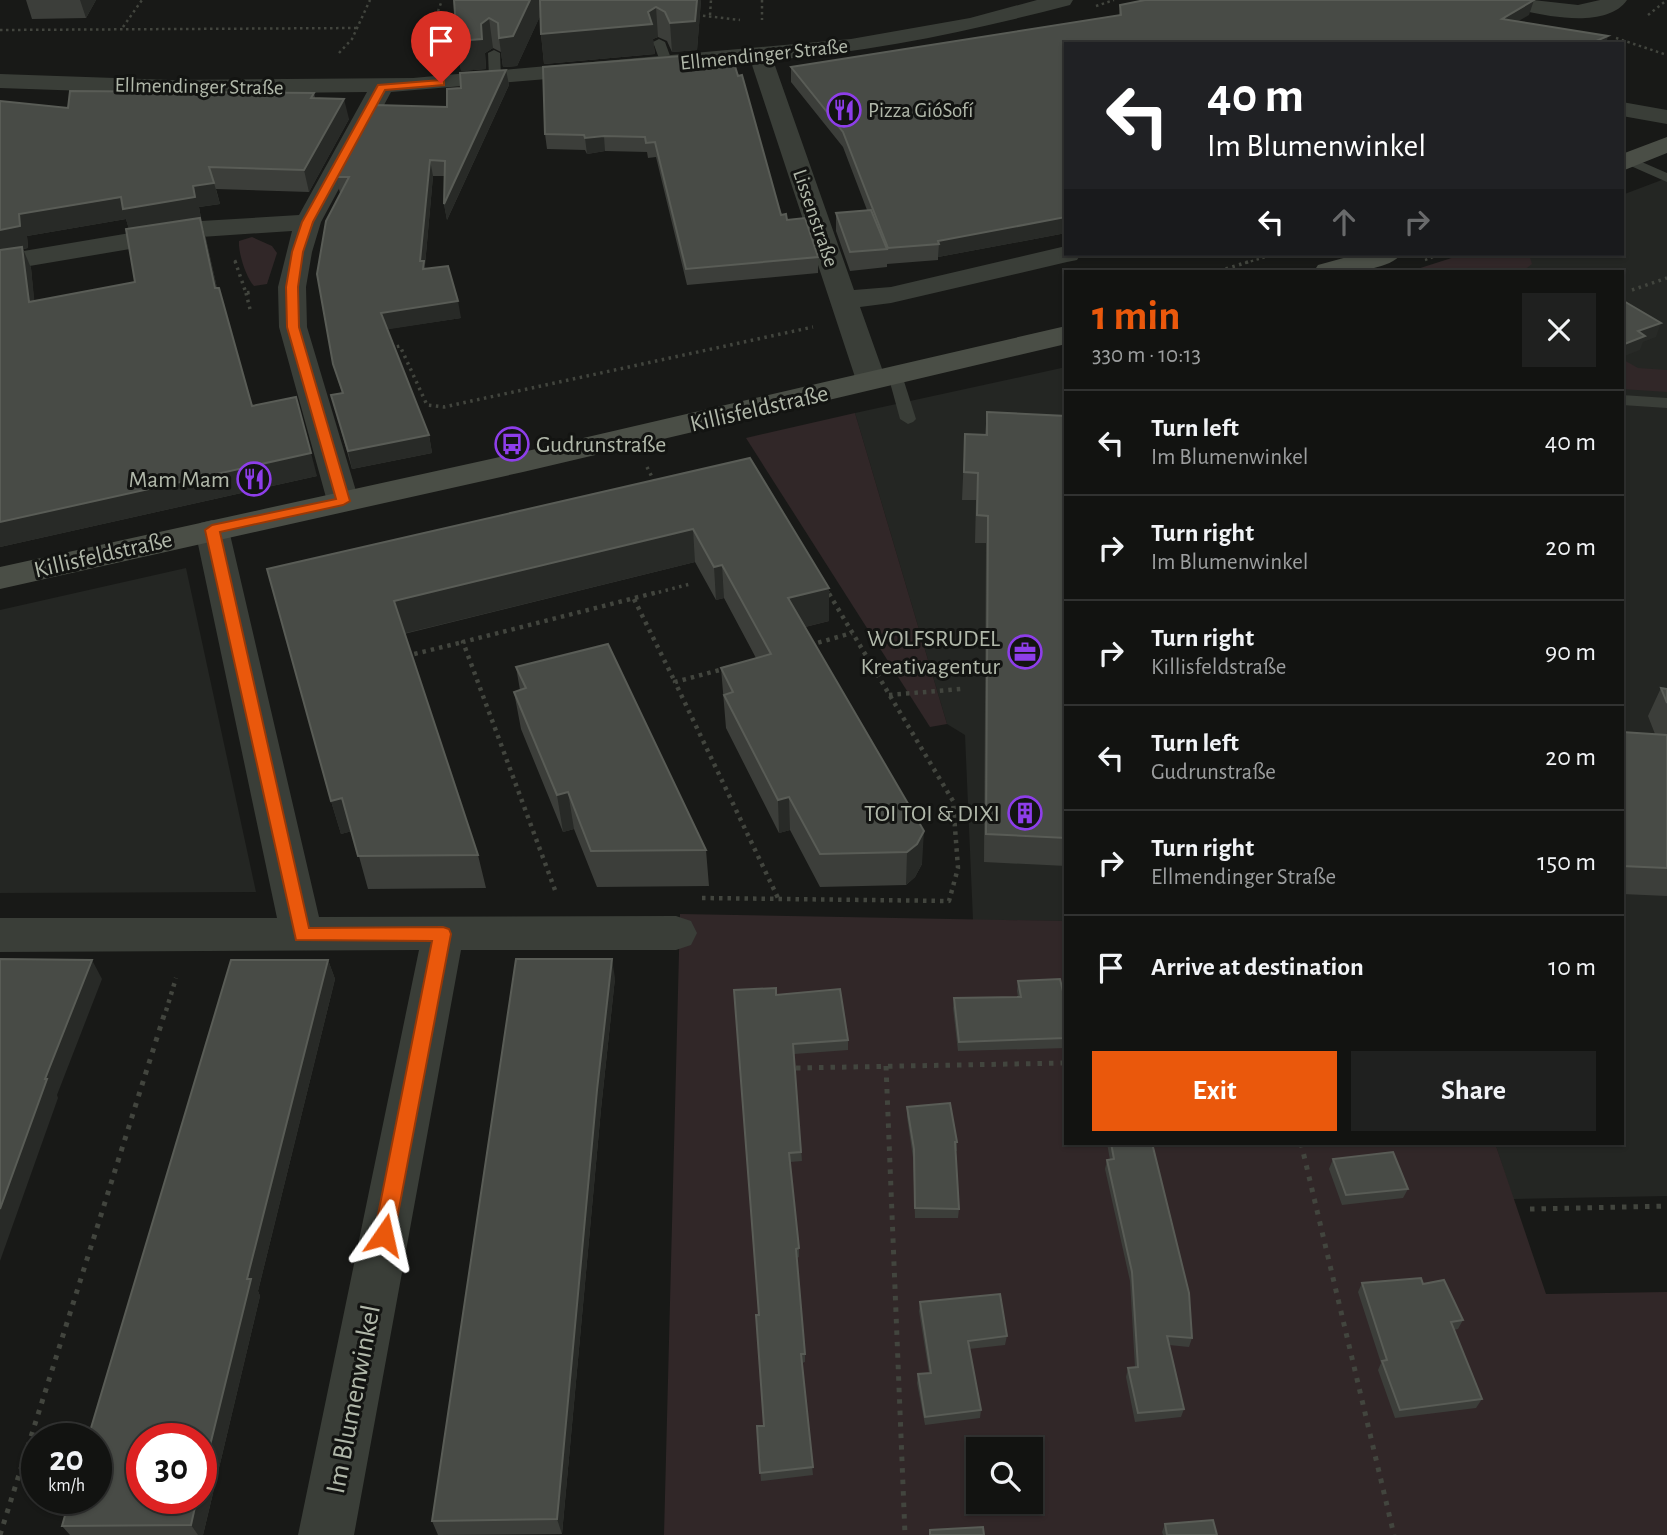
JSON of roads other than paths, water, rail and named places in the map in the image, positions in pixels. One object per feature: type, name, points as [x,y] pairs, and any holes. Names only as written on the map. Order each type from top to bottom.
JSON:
[{"type":"main road","points":[[1625,161],[1667,144]]},
{"type":"main road","points":[[1331,270],[1380,256]]},
{"type":"main road","name":"Killisfeldstraße","points":[[0,578],[1064,335]]},
{"type":"street","name":"Ellmendinger Straße","points":[[0,81],[172,87],[413,85],[495,78],[663,53],[760,55],[851,46],[971,24],[1062,0]]},
{"type":"street","points":[[1510,0],[1537,9],[1592,11],[1616,0]]},
{"type":"street","name":"Lissenstraße","points":[[760,55],[848,312],[883,378]]},
{"type":"street","points":[[343,501],[295,334],[292,287],[298,252],[308,222],[382,87]]},
{"type":"street","points":[[1624,109],[1667,117]]},
{"type":"street","points":[[0,263],[232,226],[308,222]]},
{"type":"street","points":[[848,312],[891,295],[1064,255]]},
{"type":"street","points":[[212,530],[302,935]]},
{"type":"street","points":[[0,935],[676,933]]},
{"type":"street","name":"Im Blumenwinkel","points":[[326,1535],[443,934]]},
{"type":"lane","points":[[494,53],[495,78]]},
{"type":"lane","points":[[1625,161],[1667,178]]},
{"type":"lane","points":[[883,378],[908,419]]},
{"type":"lane","points":[[1624,400],[1667,403]]},
{"type":"place","name":"Pizza GióSofí","points":[[844,110]]},
{"type":"place","name":"Gudrunstraße","points":[[512,444]]},
{"type":"place","name":"Mam Mam","points":[[254,479]]},
{"type":"place","name":"WOLFSRUDEL Kreativagentur","points":[[1025,652]]},
{"type":"place","name":"TOI TOI & DIXI","points":[[1025,813]]}]
